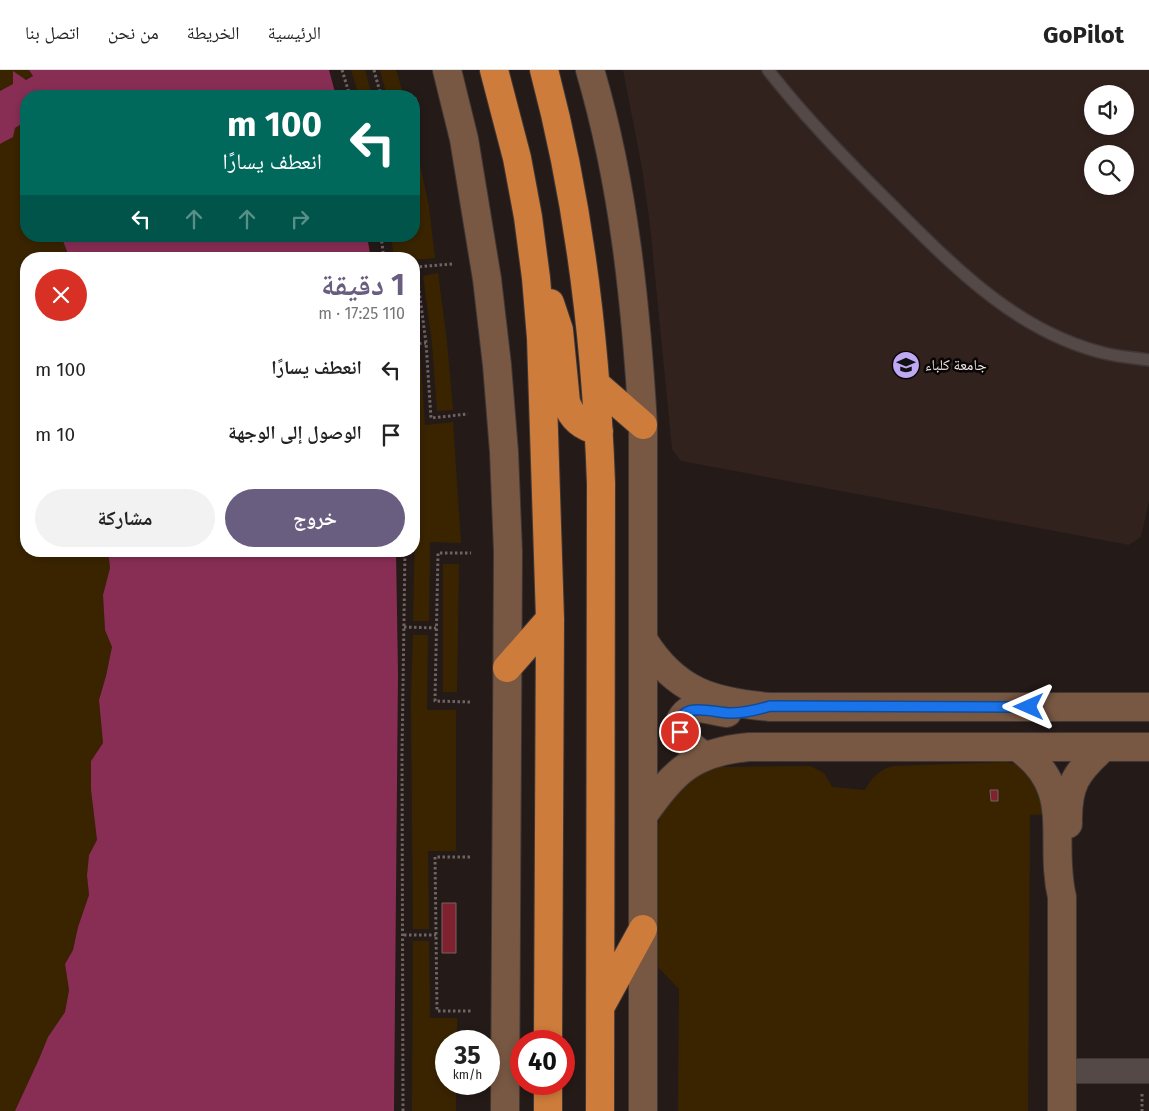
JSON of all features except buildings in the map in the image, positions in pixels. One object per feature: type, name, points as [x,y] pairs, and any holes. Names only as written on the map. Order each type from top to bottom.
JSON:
[{"type":"highway","points":[[544,70],[565,159],[577,223],[587,288],[600,431],[600,1111]]},
{"type":"highway","points":[[491,73],[517,158],[528,217],[541,338],[550,618],[548,1030]]},
{"type":"highway","points":[[536,278],[550,303],[559,330],[566,402],[570,411],[582,425],[600,431]]},
{"type":"highway","points":[[597,385],[642,425]]},
{"type":"highway","points":[[507,668],[550,618]]},
{"type":"highway","points":[[600,1008],[643,929]]},
{"type":"highway","points":[[548,1095],[548,1111]]},
{"type":"street","points":[[447,70],[464,139],[476,209],[497,365],[504,452],[508,552],[506,1111]]},
{"type":"street","points":[[590,70],[609,145],[622,214],[639,354],[642,425],[644,641],[643,1111]]},
{"type":"street","points":[[644,641],[663,668],[690,688],[727,701],[770,706],[1149,707]]},
{"type":"street","points":[[704,756],[683,738],[680,732],[681,720],[689,710],[696,708],[716,712],[743,712],[770,706]]},
{"type":"street","points":[[1017,747],[1036,762],[1049,782],[1054,793],[1057,816],[1057,866],[1062,897],[1062,1111]]},
{"type":"street","points":[[1062,897],[1069,868],[1068,811],[1071,790],[1081,770],[1104,747]]},
{"type":"street","points":[[644,816],[658,795],[678,773],[704,756],[733,748],[1149,747]]},
{"type":"street","points":[[1062,1071],[1149,1071]]},
{"type":"lane","points":[[768,70],[813,124],[855,169],[958,271],[985,292],[1008,309],[1057,336],[1108,354],[1149,360]]},
{"type":"path","points":[[342,70],[348,90]]},
{"type":"path","points":[[374,70],[379,90]]},
{"type":"path","points":[[420,268],[452,264]]},
{"type":"path","points":[[420,298],[426,343],[431,418],[468,414]]},
{"type":"path","points":[[420,344],[426,343]]},
{"type":"path","points":[[470,702],[435,701],[438,554],[471,553]]},
{"type":"path","points":[[403,1111],[402,754],[405,557]]},
{"type":"path","points":[[404,627],[436,628]]},
{"type":"path","points":[[470,857],[435,857],[436,935],[437,1011],[472,1011]]},
{"type":"path","points":[[404,935],[436,935]]},
{"type":"shaded area","points":[[0,70],[29,70],[33,76],[0,91]]},
{"type":"shaded area","points":[[29,70],[329,70],[334,90],[20,90],[20,125],[15,128],[13,137],[0,144],[0,91],[13,84],[13,71],[26,80],[33,76]]},
{"type":"shaded area","points":[[351,70],[365,70],[370,90],[357,90]]},
{"type":"shaded area","points":[[380,70],[396,70],[402,90],[385,90]]},
{"type":"shaded area","name":"جامعة كلباء","points":[[623,70],[1149,70],[1149,501],[1141,537],[1129,545],[681,461],[672,449],[650,225],[642,168]]},
{"type":"shaded area","points":[[20,125],[20,242],[63,242],[67,252],[20,252],[20,557],[109,557],[110,568],[103,595],[105,630],[112,647],[99,700],[103,743],[91,761],[91,790],[97,840],[89,855],[87,875],[89,895],[78,927],[73,950],[65,964],[69,990],[65,1012],[48,1037],[15,1111],[0,1111],[0,144],[12,137],[15,128]]},
{"type":"shaded area","points":[[420,164],[429,207],[435,258],[420,259],[420,252],[393,252],[392,242],[420,242]]},
{"type":"shaded area","points":[[63,242],[368,242],[370,252],[67,252]]},
{"type":"shaded area","points":[[438,273],[453,410],[437,411],[432,343],[423,276]]},
{"type":"shaded area","points":[[420,350],[425,425],[453,422],[461,543],[430,542],[429,621],[413,621],[414,557],[420,557]]},
{"type":"shaded area","points":[[109,557],[396,557],[398,674],[394,1111],[15,1111],[48,1037],[65,1012],[69,990],[65,964],[73,950],[78,927],[89,895],[87,875],[89,855],[97,840],[91,790],[91,761],[103,743],[99,700],[112,647],[105,630],[103,595],[110,568]]},
{"type":"shaded area","points":[[443,564],[459,564],[457,692],[443,692]]},
{"type":"shaded area","points":[[413,635],[428,635],[427,710],[456,710],[456,851],[428,851],[429,929],[413,929],[411,700]]},
{"type":"shaded area","points":[[1006,762],[1026,769],[1032,774],[1037,780],[1050,814],[1030,815],[1028,1111],[678,1111],[679,989],[657,966],[655,853],[656,835],[663,811],[678,791],[697,776],[721,767],[810,766],[824,773],[832,787],[865,790],[876,775],[893,766]]},
{"type":"shaded area","points":[[413,941],[429,941],[430,1018],[457,1018],[457,1030],[435,1030],[435,1095],[456,1095],[456,1111],[412,1111]]},
{"type":"place","name":"جامعة كلباء","points":[[906,365]]},
{"type":"route","points":[[680,732],[679,726],[684,714],[696,708],[729,713],[757,710],[770,706],[1029,707]]}]
